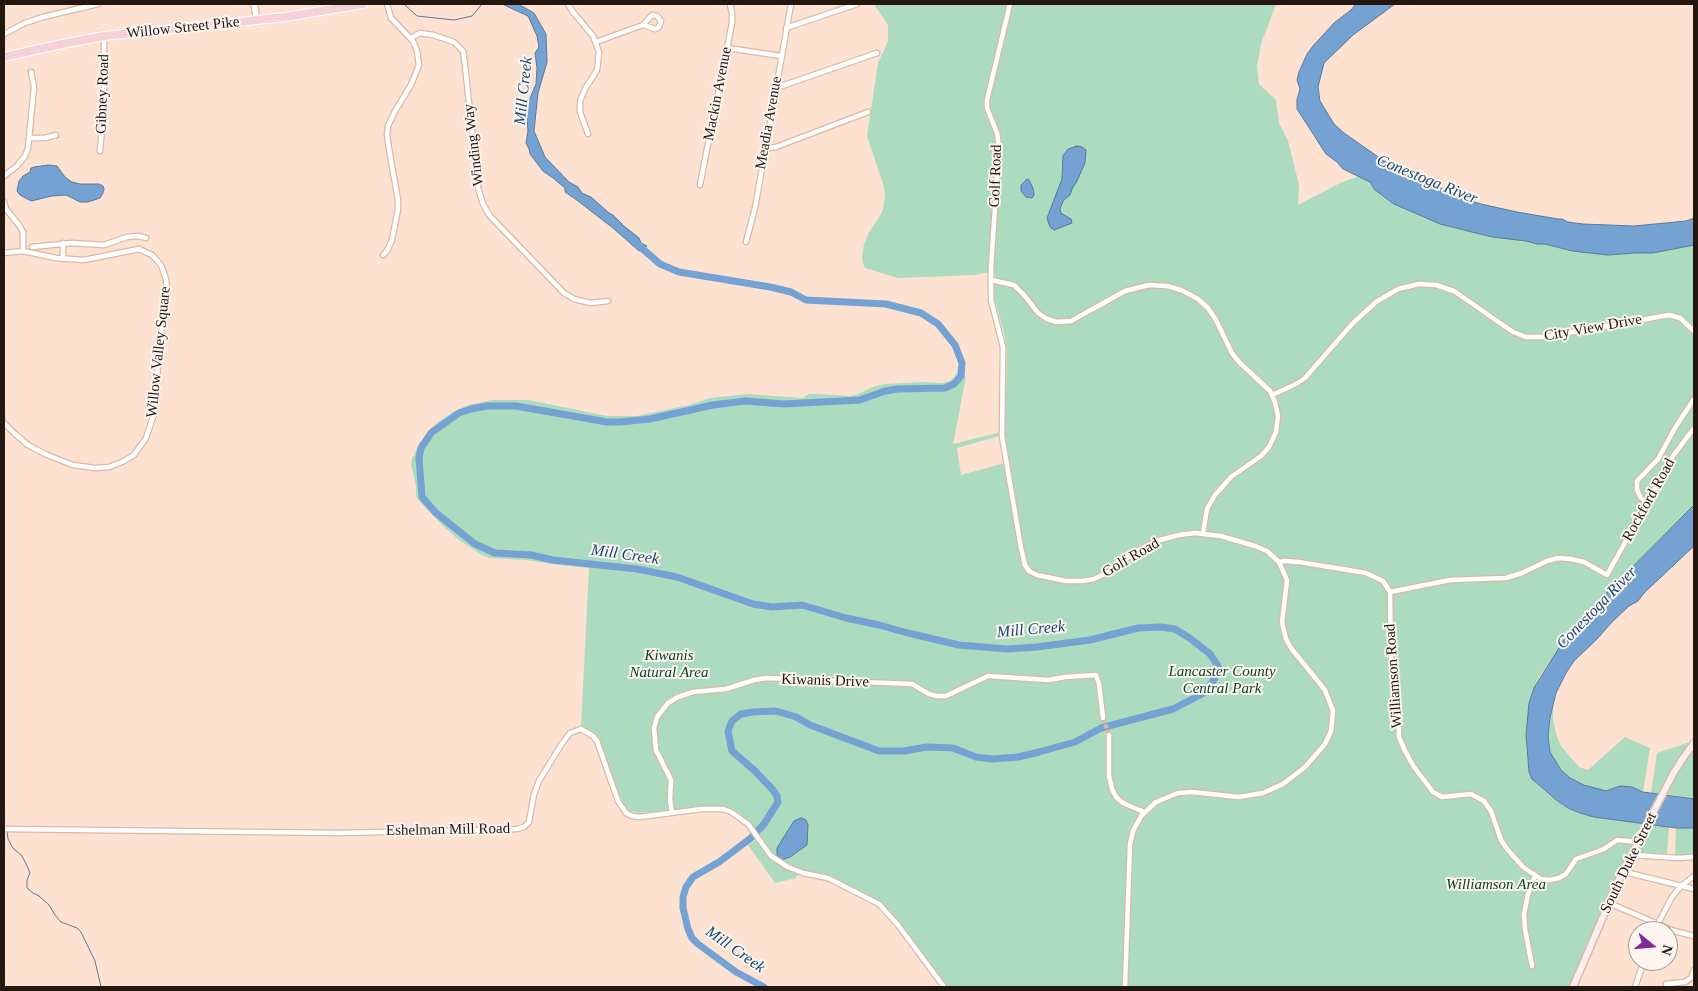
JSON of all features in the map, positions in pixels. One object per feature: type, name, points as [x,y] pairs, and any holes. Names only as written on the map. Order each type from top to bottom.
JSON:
[{"type":"highway","name":"Willow Street Pike","points":[[4,57],[104,36],[285,17],[363,4]]},
{"type":"main road","name":"South Duke Street","points":[[1573,987],[1624,870],[1667,786],[1694,743]]},
{"type":"street","points":[[4,34],[34,20],[98,4]]},
{"type":"street","points":[[254,4],[257,20]]},
{"type":"street","points":[[383,255],[390,244],[398,209],[387,134],[390,121],[418,70],[417,51],[411,38],[391,18],[387,4]]},
{"type":"street","points":[[568,4],[596,42],[599,52],[595,75],[582,94],[580,106],[581,118],[588,134]]},
{"type":"street","name":"Mackin Avenue","points":[[700,185],[727,48],[732,14],[730,4]]},
{"type":"street","name":"Meadia Avenue","points":[[746,242],[755,208],[791,4]]},
{"type":"street","points":[[786,28],[857,4]]},
{"type":"street","name":"Golf Road","points":[[1010,4],[987,100],[987,108],[997,132],[999,147],[991,300],[1004,347],[1002,436],[1021,548],[1027,569],[1052,579],[1066,581],[1094,579],[1111,571],[1135,552],[1156,541],[1179,535],[1203,533],[1230,538],[1255,546],[1268,551],[1279,562]]},
{"type":"street","points":[[596,42],[643,25]]},
{"type":"street","name":"Winding Way","points":[[411,38],[420,33],[432,35],[454,42],[463,51],[478,188],[483,204],[490,216],[564,293],[574,299],[591,303],[608,301]]},
{"type":"street","name":"Gibney Road","points":[[100,151],[104,97],[104,36]]},
{"type":"street","points":[[727,48],[781,56]]},
{"type":"street","points":[[776,88],[877,53]]},
{"type":"street","points":[[4,176],[17,166],[25,156],[29,138],[34,87],[32,72]]},
{"type":"street","points":[[765,149],[776,147],[868,112]]},
{"type":"street","points":[[29,138],[45,138],[56,135]]},
{"type":"street","points":[[4,202],[6,209],[19,224],[23,232],[23,251]]},
{"type":"street","points":[[32,247],[63,244],[104,245],[127,237],[138,236],[146,238]]},
{"type":"street","points":[[63,244],[63,259]]},
{"type":"street","name":"Willow Valley Square","points":[[4,253],[23,251],[63,259],[91,259],[139,249],[152,255],[162,265],[166,279],[167,300],[158,354],[156,396],[149,431],[143,444],[134,455],[115,465],[94,468],[74,465],[47,455],[23,440],[4,423]]},
{"type":"street","points":[[991,280],[1014,285],[1019,288],[1038,313],[1047,319],[1057,322],[1078,318],[1120,293],[1136,287],[1161,285],[1181,290],[1198,299],[1208,308],[1238,362],[1266,386],[1272,395],[1278,409],[1278,426],[1274,439],[1261,456],[1231,477],[1220,488],[1207,509],[1203,533]]},
{"type":"street","name":"City View Drive","points":[[1272,395],[1305,378],[1353,323],[1376,302],[1398,290],[1419,284],[1436,285],[1454,291],[1513,332],[1526,337],[1545,337],[1669,315],[1680,318],[1694,331]]},
{"type":"street","points":[[1647,502],[1639,496],[1637,490],[1638,481],[1658,459],[1694,399]]},
{"type":"street","name":"Rockford Road","points":[[1390,592],[1450,580],[1506,578],[1558,558],[1571,558],[1584,562],[1607,575],[1673,456],[1694,428]]},
{"type":"street","points":[[1125,987],[1130,844],[1133,831],[1144,812],[1156,802],[1178,793],[1192,792],[1231,797],[1250,796],[1268,791],[1283,784],[1314,757],[1327,740],[1331,731],[1333,717],[1330,698],[1320,682],[1291,648],[1286,639],[1282,613],[1287,580],[1279,562],[1299,562],[1366,572],[1383,581],[1390,592]]},
{"type":"street","name":"Williamson Road","points":[[1390,592],[1391,667],[1398,702],[1398,731],[1405,751],[1423,780],[1435,794],[1446,797],[1471,794],[1484,801],[1491,811],[1496,827],[1507,849],[1523,867],[1535,876]]},
{"type":"street","name":"Kiwanis Drive","points":[[672,813],[670,799],[672,780],[656,750],[654,728],[657,717],[668,703],[683,695],[699,691],[731,688],[754,680],[768,678],[912,684],[928,694],[946,696],[988,676],[1048,680],[1096,675],[1099,684],[1103,718]]},
{"type":"street","name":"Eshelman Mill Road","points":[[4,829],[340,832],[517,829],[524,827],[529,822],[534,794],[561,745],[570,733],[581,729],[593,736],[597,742],[618,802],[626,813],[639,817],[702,809],[723,809],[736,814],[748,824],[771,856],[788,867],[802,873],[828,878],[879,904],[892,918],[944,987]]},
{"type":"street","points":[[1109,735],[1109,776],[1112,789],[1116,797],[1123,803],[1144,812]]},
{"type":"street","points":[[1532,966],[1524,914],[1528,894],[1535,876],[1546,880],[1559,878],[1566,874],[1576,859],[1604,849],[1617,840],[1638,842]]},
{"type":"street","points":[[1632,855],[1678,858],[1694,857]]},
{"type":"street","points":[[1624,870],[1639,876],[1694,889]]},
{"type":"street","points":[[1658,921],[1672,897],[1694,876]]},
{"type":"street","points":[[1609,903],[1649,921]]},
{"type":"street","points":[[1678,932],[1692,935],[1694,940]]},
{"type":"street","points":[[1666,984],[1682,983],[1689,980],[1693,976],[1694,970]]},
{"type":"street","points":[[1635,987],[1641,971]]},
{"type":"green space","name":"Lancaster County Central Park","points":[[875,4],[1276,4],[1261,44],[1257,66],[1259,84],[1276,100],[1279,123],[1288,141],[1299,185],[1298,205],[1340,183],[1359,176],[1370,182],[1375,190],[1394,204],[1440,224],[1492,237],[1599,254],[1653,253],[1694,245],[1694,505],[1570,630],[1538,679],[1529,703],[1526,745],[1529,772],[1532,779],[1549,795],[1568,808],[1594,817],[1669,827],[1667,855],[1630,853],[1570,987],[947,987],[890,911],[872,897],[833,878],[800,870],[796,878],[775,883],[748,845],[760,837],[748,820],[734,810],[716,806],[638,813],[627,810],[599,740],[590,730],[581,727],[589,568],[526,560],[490,558],[482,555],[459,540],[420,502],[416,496],[416,486],[411,465],[412,459],[419,444],[438,422],[468,405],[492,400],[529,400],[607,416],[637,416],[689,405],[710,398],[747,394],[803,398],[809,394],[849,396],[856,395],[875,386],[887,384],[943,383],[950,381],[958,370],[966,377],[953,444],[1005,431],[1007,353],[1005,337],[994,297],[995,271],[974,275],[898,278],[865,268],[863,263],[864,244],[883,210],[885,195],[867,136],[878,63],[888,41],[888,25]],"holes":[[[999,436],[1005,463],[961,475],[957,448]]]},
{"type":"green space","points":[[1553,705],[1553,719],[1561,746],[1579,767],[1588,770],[1625,737],[1650,748],[1643,792],[1632,787],[1620,786],[1606,791],[1593,788],[1570,778],[1561,770],[1550,752],[1548,736]]},
{"type":"green space","points":[[1690,742],[1676,761],[1658,794],[1651,793],[1657,753]]},
{"type":"green space","points":[[1694,748],[1694,799],[1667,794],[1684,761]]},
{"type":"green space","points":[[1676,828],[1694,828],[1694,855],[1675,856]]},
{"type":"water","name":"Mill Creek","points":[[502,4],[518,4],[534,13],[546,34],[547,62],[538,93],[534,131],[545,157],[569,182],[613,215],[639,238],[641,243],[647,246],[639,251],[613,228],[565,192],[565,188],[543,171],[530,154],[526,143],[528,131],[526,108],[536,84],[537,68],[535,53],[539,47],[537,36],[528,16]]},
{"type":"water","points":[[1356,4],[1395,4],[1353,35],[1324,63],[1318,87],[1320,101],[1334,124],[1344,133],[1384,161],[1424,183],[1437,186],[1465,199],[1517,212],[1583,224],[1634,226],[1686,221],[1694,218],[1694,245],[1653,253],[1608,255],[1572,251],[1545,244],[1492,237],[1440,224],[1394,204],[1375,190],[1370,182],[1343,169],[1326,154],[1297,109],[1300,89],[1297,80],[1307,54],[1313,46],[1334,23]]},
{"type":"water","points":[[1077,146],[1086,150],[1085,163],[1070,195],[1063,201],[1060,209],[1061,213],[1071,219],[1072,223],[1054,230],[1050,227],[1047,218],[1062,179],[1063,156],[1068,149]]},
{"type":"water","points":[[48,165],[57,166],[65,177],[72,182],[103,186],[103,193],[100,198],[88,202],[80,202],[66,195],[31,201],[20,195],[17,191],[19,181],[23,176],[30,172],[31,168]]},
{"type":"water","points":[[1027,179],[1033,188],[1034,195],[1032,198],[1026,197],[1021,191],[1021,185]]},
{"type":"water","name":"Conestoga River","points":[[1694,505],[1694,546],[1644,593],[1638,601],[1629,606],[1612,622],[1574,661],[1556,693],[1548,736],[1550,752],[1561,770],[1570,778],[1584,785],[1606,791],[1620,786],[1632,787],[1643,792],[1694,799],[1694,828],[1676,828],[1594,817],[1580,813],[1568,808],[1555,799],[1532,779],[1529,772],[1526,735],[1529,703],[1534,688],[1570,630]]},
{"type":"water","points":[[801,818],[806,820],[808,825],[807,845],[790,857],[781,860],[777,855],[777,848],[794,821]]},
{"type":"waterway","points":[[404,4],[417,16],[454,20],[472,16],[482,4]]},
{"type":"waterway","name":"Mill Creek","points":[[637,244],[660,264],[679,272],[770,287],[791,292],[806,300],[886,304],[921,313],[938,324],[955,345],[962,363],[961,376],[954,384],[945,388],[898,389],[885,391],[860,400],[784,404],[745,401],[713,405],[650,419],[620,422],[607,422],[516,406],[487,406],[459,413],[431,433],[421,448],[419,458],[422,497],[436,513],[475,544],[495,553],[531,555],[553,560],[637,569],[677,577],[753,604],[772,607],[802,605],[846,618],[959,645],[1007,649],[1037,647],[1090,640],[1138,628],[1161,627],[1175,629],[1210,654],[1218,666],[1215,678],[1204,693],[1173,709],[1101,728],[1075,742],[1018,757],[992,759],[976,757],[953,748],[927,747],[904,751],[879,751],[810,725],[796,717],[776,711],[741,714],[732,721],[728,731],[732,751],[773,790],[778,802],[764,824],[751,838],[719,862],[693,877],[686,887],[683,897],[683,908],[688,929],[692,938],[698,944],[736,972],[764,987]]},
{"type":"waterway","points":[[7,830],[8,839],[13,848],[22,856],[30,873],[27,880],[27,888],[49,905],[61,922],[77,928],[81,932],[95,961],[101,987]]},
{"type":"tunnel","points":[[1103,718],[1109,735]]},
{"type":"park label","name":"Kiwanis Natural Area","points":[[669,664]]},
{"type":"park label","name":"Williamson Area","points":[[1496,885]]}]
